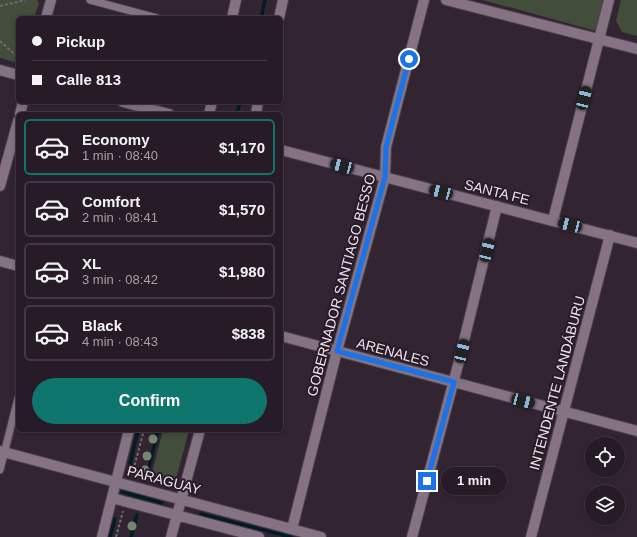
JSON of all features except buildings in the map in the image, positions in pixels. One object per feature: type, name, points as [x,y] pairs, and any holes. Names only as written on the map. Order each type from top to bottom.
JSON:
[{"type":"street","points":[[47,16],[51,0]]},
{"type":"street","points":[[232,16],[236,0]]},
{"type":"street","points":[[279,16],[283,0]]},
{"type":"street","name":"GOBERNADOR SANTIAGO BESSO","points":[[292,529],[337,351],[385,177],[386,147],[424,0]]},
{"type":"street","points":[[446,0],[637,49]]},
{"type":"street","points":[[553,220],[609,0]]},
{"type":"street","points":[[0,70],[16,74]]},
{"type":"street","points":[[131,104],[161,112]]},
{"type":"street","points":[[0,186],[16,128]]},
{"type":"street","name":"SANTA FE","points":[[283,151],[637,243]]},
{"type":"street","points":[[412,537],[454,382],[497,206]]},
{"type":"street","name":"INTENDENTE LANDÁBURU","points":[[531,537],[610,236]]},
{"type":"street","points":[[0,261],[16,265]]},
{"type":"street","name":"ARENALES","points":[[283,337],[637,431]]},
{"type":"street","points":[[102,537],[128,432]]},
{"type":"street","points":[[171,537],[199,432]]},
{"type":"street","name":"PARAGUAY","points":[[2,452],[321,537]]},
{"type":"street","points":[[112,498],[259,537]]},
{"type":"lane","points":[[90,0],[150,16]]},
{"type":"lane","points":[[0,470],[2,452],[16,405]]},
{"type":"path","points":[[0,6],[25,0]]},
{"type":"path","points":[[0,41],[16,55]]},
{"type":"path","points":[[130,486],[144,432]]},
{"type":"path","points":[[116,537],[125,502]]},
{"type":"green space","points":[[0,0],[37,0],[39,3],[35,16],[16,16],[16,61],[14,62],[0,58]]},
{"type":"green space","points":[[483,0],[603,0],[596,31]]},
{"type":"green space","points":[[621,0],[637,0],[637,36],[622,32],[616,21]]},
{"type":"green space","points":[[162,432],[188,432],[176,479],[168,485],[150,480]]},
{"type":"waterway","points":[[261,16],[265,0]]},
{"type":"waterway","points":[[238,112],[240,104]]},
{"type":"waterway","points":[[130,464],[138,432]]},
{"type":"waterway","points":[[147,476],[158,432]]},
{"type":"waterway","points":[[122,492],[162,503]]},
{"type":"waterway","points":[[201,514],[291,537]]},
{"type":"waterway","points":[[131,537],[137,515]]},
{"type":"waterway","points":[[110,537],[115,519]]},
{"type":"route","points":[[409,59],[386,147],[385,177],[337,351],[454,382],[427,481]]}]
